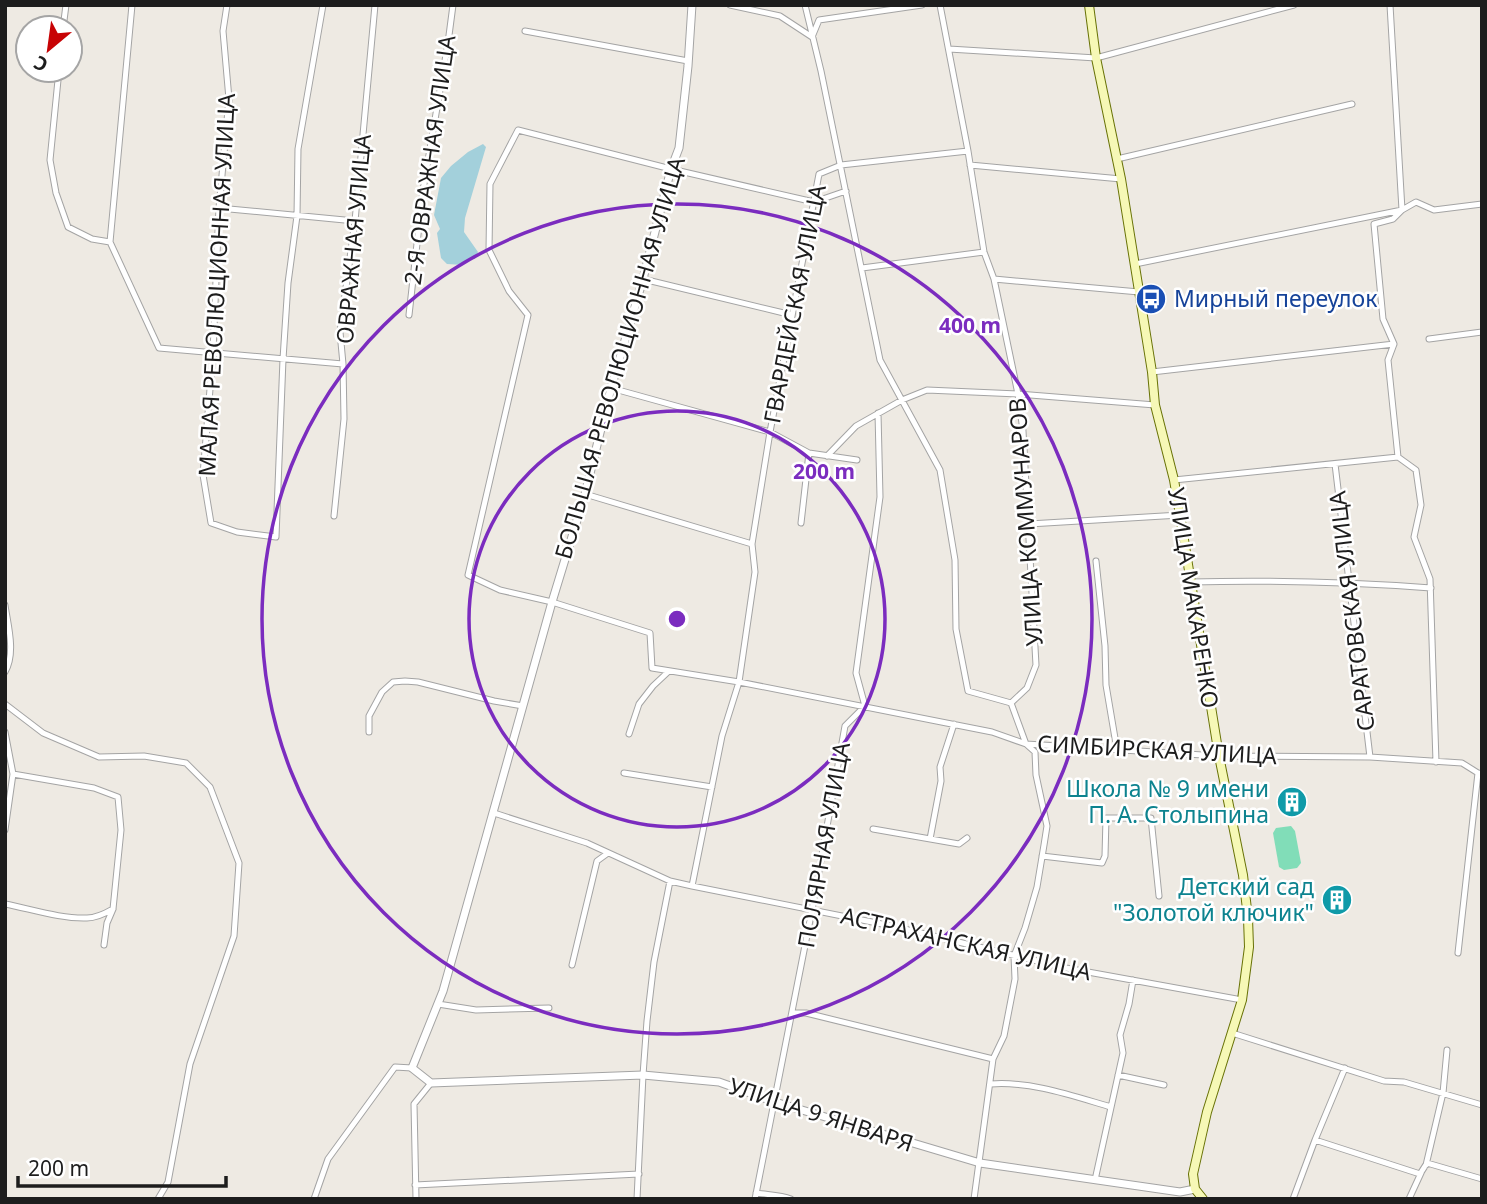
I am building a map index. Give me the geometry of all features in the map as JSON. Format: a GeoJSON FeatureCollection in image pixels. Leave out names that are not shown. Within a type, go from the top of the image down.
{"type":"FeatureCollection","features":[{"type":"Feature","properties":{"kind":"main road","name":"УЛИЦА МАКАРЕНКО"},"geometry":{"type":"LineString","coordinates":[[1088,5],[1121,179],[1155,405],[1174,480],[1248,918],[1249,947],[1242,1000],[1207,1112],[1193,1174],[1195,1189]]}},
{"type":"Feature","properties":{"kind":"main road"},"geometry":{"type":"LineString","coordinates":[[1195,1189],[1203,1199]]}},
{"type":"Feature","properties":{"kind":"street"},"geometry":{"type":"LineString","coordinates":[[132,5],[110,242],[159,348],[343,364]]}},
{"type":"Feature","properties":{"kind":"street","name":"МАЛАЯ РЕВОЛЮЦИОННАЯ УЛИЦА"},"geometry":{"type":"LineString","coordinates":[[227,5],[223,31],[229,99],[219,208],[213,352],[203,475],[211,523],[237,532],[276,537],[283,359]]}},
{"type":"Feature","properties":{"kind":"street"},"geometry":{"type":"LineString","coordinates":[[283,359],[288,283],[297,216],[298,149],[323,5]]}},
{"type":"Feature","properties":{"kind":"street","name":"ОВРАЖНАЯ УЛИЦА"},"geometry":{"type":"LineString","coordinates":[[334,516],[344,419],[341,332],[355,221],[375,5]]}},
{"type":"Feature","properties":{"kind":"street","name":"2-Я ОВРАЖНАЯ УЛИЦА"},"geometry":{"type":"LineString","coordinates":[[409,314],[422,190],[453,5]]}},
{"type":"Feature","properties":{"kind":"street","name":"БОЛЬШАЯ РЕВОЛЮЦИОННАЯ УЛИЦА"},"geometry":{"type":"LineString","coordinates":[[412,1068],[443,991],[552,601],[585,494],[611,388],[679,148],[692,5]]}},
{"type":"Feature","properties":{"kind":"street"},"geometry":{"type":"LineString","coordinates":[[730,5],[780,16],[812,37]]}},
{"type":"Feature","properties":{"kind":"street"},"geometry":{"type":"LineString","coordinates":[[805,5],[841,165],[880,360],[940,470],[955,560],[956,629],[968,691],[1011,704],[1026,744],[1035,752],[1036,775],[1047,826],[1037,887],[1014,956],[1015,979],[1004,1036],[993,1059],[974,1199]]}},
{"type":"Feature","properties":{"kind":"street"},"geometry":{"type":"LineString","coordinates":[[812,37],[819,20],[922,5]]}},
{"type":"Feature","properties":{"kind":"street","name":"УЛИЦА КОММУНАРОВ"},"geometry":{"type":"LineString","coordinates":[[940,5],[984,252],[994,279],[1023,431],[1036,665],[1027,688],[1011,704]]}},
{"type":"Feature","properties":{"kind":"street"},"geometry":{"type":"LineString","coordinates":[[949,49],[1096,58],[1294,5]]}},
{"type":"Feature","properties":{"kind":"street"},"geometry":{"type":"LineString","coordinates":[[1390,5],[1402,210]]}},
{"type":"Feature","properties":{"kind":"street"},"geometry":{"type":"LineString","coordinates":[[525,31],[688,61]]}},
{"type":"Feature","properties":{"kind":"street"},"geometry":{"type":"LineString","coordinates":[[58,84],[50,160],[56,193],[68,227],[92,239],[110,242]]}},
{"type":"Feature","properties":{"kind":"street"},"geometry":{"type":"LineString","coordinates":[[1117,159],[1352,104]]}},
{"type":"Feature","properties":{"kind":"street"},"geometry":{"type":"LineString","coordinates":[[669,671],[652,668],[650,633],[552,601],[500,590],[468,575],[528,315],[509,290],[489,250],[490,184],[518,130],[814,202],[846,191]]}},
{"type":"Feature","properties":{"kind":"street"},"geometry":{"type":"LineString","coordinates":[[841,165],[968,151]]}},
{"type":"Feature","properties":{"kind":"street","name":"ГВАРДЕЙСКАЯ УЛИЦА"},"geometry":{"type":"LineString","coordinates":[[692,886],[722,736],[739,682],[755,572],[752,544],[770,432],[819,174],[841,165]]}},
{"type":"Feature","properties":{"kind":"street"},"geometry":{"type":"LineString","coordinates":[[970,165],[1121,179]]}},
{"type":"Feature","properties":{"kind":"street"},"geometry":{"type":"LineString","coordinates":[[1398,457],[1388,360],[1394,344],[1383,319],[1374,224],[1392,219],[1416,202],[1434,210],[1482,204]]}},
{"type":"Feature","properties":{"kind":"street"},"geometry":{"type":"LineString","coordinates":[[219,208],[355,221]]}},
{"type":"Feature","properties":{"kind":"street"},"geometry":{"type":"LineString","coordinates":[[1135,264],[1402,210]]}},
{"type":"Feature","properties":{"kind":"street"},"geometry":{"type":"LineString","coordinates":[[862,268],[984,252]]}},
{"type":"Feature","properties":{"kind":"street"},"geometry":{"type":"LineString","coordinates":[[643,279],[792,315]]}},
{"type":"Feature","properties":{"kind":"street"},"geometry":{"type":"LineString","coordinates":[[994,279],[1139,292]]}},
{"type":"Feature","properties":{"kind":"street"},"geometry":{"type":"LineString","coordinates":[[1429,339],[1482,332]]}},
{"type":"Feature","properties":{"kind":"street"},"geometry":{"type":"LineString","coordinates":[[1152,372],[1394,344]]}},
{"type":"Feature","properties":{"kind":"street"},"geometry":{"type":"LineString","coordinates":[[611,388],[770,432],[809,453],[858,460]]}},
{"type":"Feature","properties":{"kind":"street"},"geometry":{"type":"LineString","coordinates":[[827,456],[856,426],[902,400],[927,390],[1155,405]]}},
{"type":"Feature","properties":{"kind":"street"},"geometry":{"type":"LineString","coordinates":[[865,706],[856,673],[880,497],[878,413]]}},
{"type":"Feature","properties":{"kind":"street"},"geometry":{"type":"LineString","coordinates":[[802,523],[809,453]]}},
{"type":"Feature","properties":{"kind":"street"},"geometry":{"type":"LineString","coordinates":[[1174,480],[1398,457],[1416,470],[1421,505],[1414,537],[1431,588],[1436,762]]}},
{"type":"Feature","properties":{"kind":"street","name":"САРАТОВСКАЯ УЛИЦА"},"geometry":{"type":"LineString","coordinates":[[1335,464],[1370,757]]}},
{"type":"Feature","properties":{"kind":"street"},"geometry":{"type":"LineString","coordinates":[[585,494],[752,544]]}},
{"type":"Feature","properties":{"kind":"street"},"geometry":{"type":"LineString","coordinates":[[1029,524],[1180,515]]}},
{"type":"Feature","properties":{"kind":"street"},"geometry":{"type":"LineString","coordinates":[[1096,561],[1105,646],[1106,685],[1117,750]]}},
{"type":"Feature","properties":{"kind":"street"},"geometry":{"type":"LineString","coordinates":[[1191,582],[1349,583],[1431,588]]}},
{"type":"Feature","properties":{"kind":"street"},"geometry":{"type":"LineString","coordinates":[[5,606],[11,654],[5,672]]}},
{"type":"Feature","properties":{"kind":"street"},"geometry":{"type":"LineString","coordinates":[[629,734],[639,704],[669,671]]}},
{"type":"Feature","properties":{"kind":"street","name":"СИМБИРСКАЯ УЛИЦА"},"geometry":{"type":"LineString","coordinates":[[669,671],[954,724],[992,732],[1026,744],[1219,756],[1370,757],[1462,763],[1480,774]]}},
{"type":"Feature","properties":{"kind":"street"},"geometry":{"type":"LineString","coordinates":[[369,732],[369,716],[382,692],[393,682],[418,682],[523,706]]}},
{"type":"Feature","properties":{"kind":"street"},"geometry":{"type":"LineString","coordinates":[[5,704],[43,733],[99,757],[144,756],[186,763],[210,787],[239,863],[234,936],[190,1064],[168,1182],[158,1199]]}},
{"type":"Feature","properties":{"kind":"street","name":"ПОЛЯРНАЯ УЛИЦА"},"geometry":{"type":"LineString","coordinates":[[755,1196],[812,910],[845,726],[865,706]]}},
{"type":"Feature","properties":{"kind":"street"},"geometry":{"type":"LineString","coordinates":[[930,839],[941,781],[940,767],[954,724]]}},
{"type":"Feature","properties":{"kind":"street"},"geometry":{"type":"LineString","coordinates":[[5,732],[13,774],[5,830]]}},
{"type":"Feature","properties":{"kind":"street"},"geometry":{"type":"LineString","coordinates":[[624,773],[712,787]]}},
{"type":"Feature","properties":{"kind":"street"},"geometry":{"type":"LineString","coordinates":[[13,774],[94,788],[118,797],[121,831],[113,909],[107,923],[104,945]]}},
{"type":"Feature","properties":{"kind":"street"},"geometry":{"type":"LineString","coordinates":[[1458,953],[1480,774]]}},
{"type":"Feature","properties":{"kind":"street","name":"АСТРАХАНСКАЯ УЛИЦА"},"geometry":{"type":"LineString","coordinates":[[494,813],[587,843],[670,881],[892,926],[1066,968],[1242,1000]]}},
{"type":"Feature","properties":{"kind":"street"},"geometry":{"type":"LineString","coordinates":[[1042,856],[1102,863],[1105,856],[1106,818],[1151,818],[1159,896]]}},
{"type":"Feature","properties":{"kind":"street"},"geometry":{"type":"LineString","coordinates":[[873,828],[960,844],[967,838]]}},
{"type":"Feature","properties":{"kind":"street"},"geometry":{"type":"LineString","coordinates":[[572,965],[597,861],[608,853]]}},
{"type":"Feature","properties":{"kind":"street"},"geometry":{"type":"LineString","coordinates":[[637,1199],[643,1075],[654,962],[670,881]]}},
{"type":"Feature","properties":{"kind":"street"},"geometry":{"type":"LineString","coordinates":[[5,904],[51,914],[89,918],[113,909]]}},
{"type":"Feature","properties":{"kind":"street"},"geometry":{"type":"LineString","coordinates":[[1096,1180],[1123,1053],[1120,1035],[1133,980]]}},
{"type":"Feature","properties":{"kind":"street"},"geometry":{"type":"LineString","coordinates":[[438,1004],[477,1010],[549,1007]]}},
{"type":"Feature","properties":{"kind":"street"},"geometry":{"type":"LineString","coordinates":[[792,1013],[806,1013],[993,1059]]}},
{"type":"Feature","properties":{"kind":"street"},"geometry":{"type":"LineString","coordinates":[[1232,1033],[1384,1081],[1404,1082],[1482,1105]]}},
{"type":"Feature","properties":{"kind":"street"},"geometry":{"type":"LineString","coordinates":[[1409,1199],[1427,1163],[1443,1093],[1447,1050]]}},
{"type":"Feature","properties":{"kind":"street"},"geometry":{"type":"LineString","coordinates":[[314,1199],[328,1159],[395,1068],[412,1068],[430,1083],[414,1104],[416,1199]]}},
{"type":"Feature","properties":{"kind":"street"},"geometry":{"type":"LineString","coordinates":[[1293,1199],[1345,1068]]}},
{"type":"Feature","properties":{"kind":"street"},"geometry":{"type":"LineString","coordinates":[[1118,1074],[1164,1085]]}},
{"type":"Feature","properties":{"kind":"street","name":"УЛИЦА 9 ЯНВАРЯ"},"geometry":{"type":"LineString","coordinates":[[430,1083],[643,1075],[719,1082],[775,1102],[979,1163],[1180,1192],[1195,1189]]}},
{"type":"Feature","properties":{"kind":"street"},"geometry":{"type":"LineString","coordinates":[[991,1084],[1007,1083],[1046,1090],[1111,1107]]}},
{"type":"Feature","properties":{"kind":"street"},"geometry":{"type":"LineString","coordinates":[[1315,1140],[1420,1174],[1427,1163]]}},
{"type":"Feature","properties":{"kind":"street"},"geometry":{"type":"LineString","coordinates":[[1427,1163],[1482,1179]]}},
{"type":"Feature","properties":{"kind":"street"},"geometry":{"type":"LineString","coordinates":[[415,1185],[639,1174]]}},
{"type":"Feature","properties":{"kind":"street"},"geometry":{"type":"LineString","coordinates":[[755,1196],[781,1195],[791,1199]]}},
{"type":"Feature","properties":{"kind":"green space"},"geometry":{"type":"Polygon","coordinates":[[[1291,826],[1295,831],[1301,863],[1297,868],[1284,870],[1279,867],[1273,833],[1276,828],[1291,826]]]}},
{"type":"Feature","properties":{"kind":"water"},"geometry":{"type":"Polygon","coordinates":[[[483,144],[486,147],[465,218],[464,232],[478,252],[475,259],[469,259],[463,265],[447,264],[441,258],[437,233],[440,229],[434,215],[441,178],[468,152],[483,144]]]}},
{"type":"Feature","properties":{"kind":"place","name":"Мирный переулок"},"geometry":{"type":"Point","coordinates":[1151,299]}},
{"type":"Feature","properties":{"kind":"place","name":"Школа № 9 имени П. А. Столыпина"},"geometry":{"type":"Point","coordinates":[1292,802]}},
{"type":"Feature","properties":{"kind":"place","name":"Детский сад \"Золотой ключик\""},"geometry":{"type":"Point","coordinates":[1337,900]}}]}
